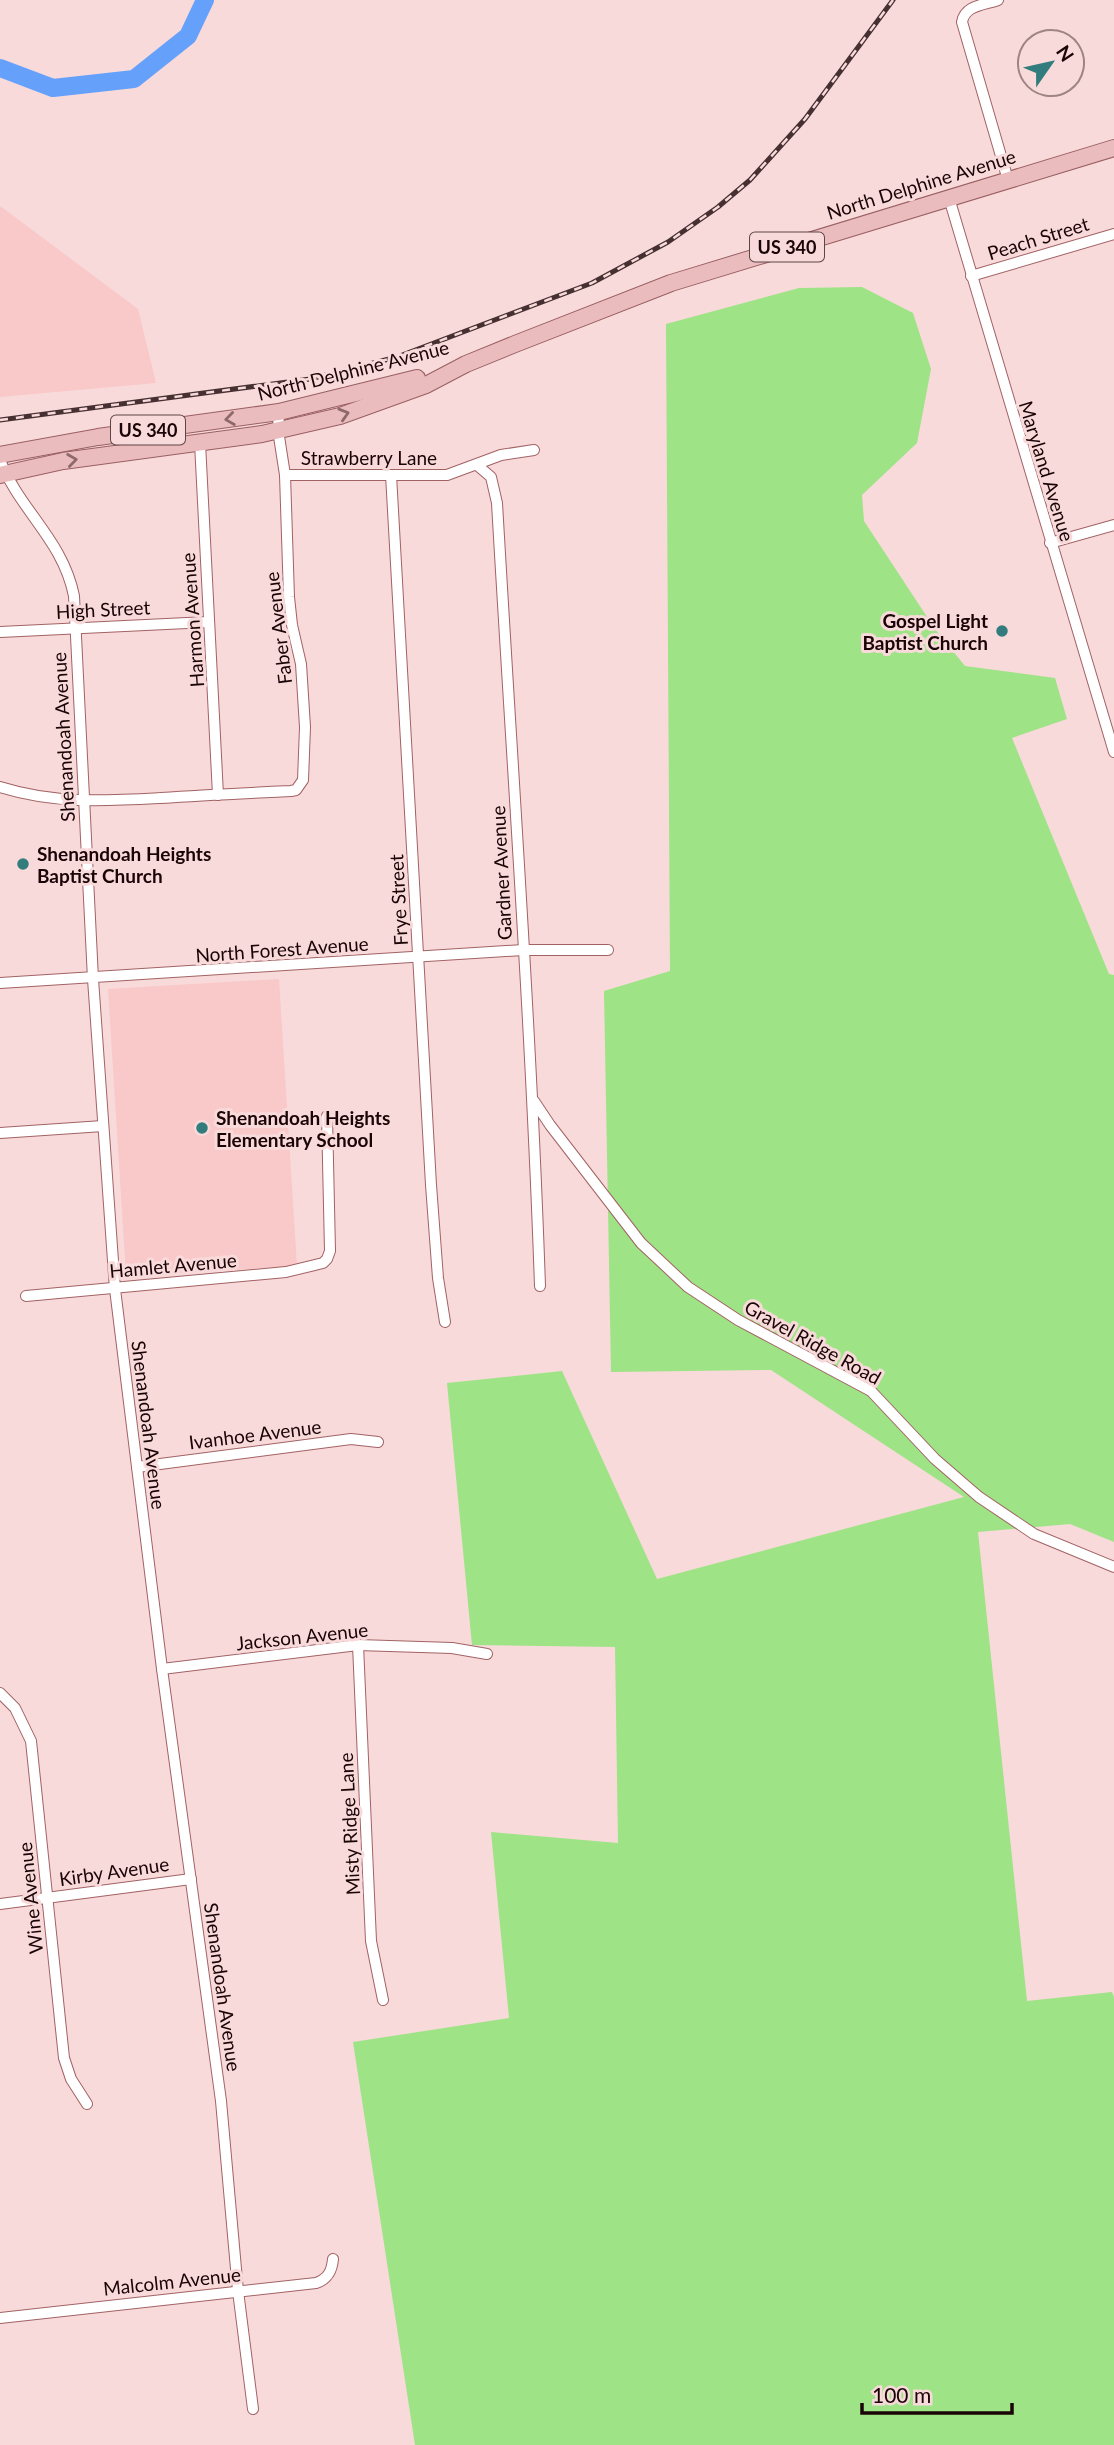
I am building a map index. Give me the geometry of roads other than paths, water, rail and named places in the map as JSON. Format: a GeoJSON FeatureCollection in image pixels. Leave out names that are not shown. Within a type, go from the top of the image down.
{"type":"FeatureCollection","features":[{"type":"Feature","properties":{"kind":"main road","name":"North Delphine Avenue"},"geometry":{"type":"LineString","coordinates":[[1,466],[98,437],[279,412],[391,386],[466,364],[671,283],[1114,148]]}},
{"type":"Feature","properties":{"kind":"main road","name":"North Delphine Avenue"},"geometry":{"type":"LineString","coordinates":[[1,466],[63,461],[278,430],[340,416],[378,403],[426,385],[466,364]]}},
{"type":"Feature","properties":{"kind":"street"},"geometry":{"type":"LineString","coordinates":[[996,1],[969,9],[962,17],[962,22],[1007,180]]}},
{"type":"Feature","properties":{"kind":"street","name":"Maryland Avenue"},"geometry":{"type":"LineString","coordinates":[[949,198],[1114,752]]}},
{"type":"Feature","properties":{"kind":"street","name":"Peach Street"},"geometry":{"type":"LineString","coordinates":[[971,276],[1114,234]]}},
{"type":"Feature","properties":{"kind":"street","name":"Faber Avenue"},"geometry":{"type":"LineString","coordinates":[[218,795],[290,792],[296,790],[303,780],[305,727],[301,664],[289,597],[285,475],[278,430],[279,412]]}},
{"type":"Feature","properties":{"kind":"street","name":"Harmon Avenue"},"geometry":{"type":"LineString","coordinates":[[200,443],[218,795]]}},
{"type":"Feature","properties":{"kind":"street","name":"Strawberry Lane"},"geometry":{"type":"LineString","coordinates":[[285,475],[447,475],[500,455],[534,450]]}},
{"type":"Feature","properties":{"kind":"street","name":"Gardner Avenue"},"geometry":{"type":"LineString","coordinates":[[477,465],[491,477],[497,503],[534,1101],[540,1286]]}},
{"type":"Feature","properties":{"kind":"street","name":"Shenandoah Avenue"},"geometry":{"type":"LineString","coordinates":[[1,466],[10,485],[65,564],[74,596],[93,979],[114,1289],[221,2101],[238,2291],[253,2409]]}},
{"type":"Feature","properties":{"kind":"street","name":"Frye Street"},"geometry":{"type":"LineString","coordinates":[[391,475],[431,1185],[438,1278],[445,1322]]}},
{"type":"Feature","properties":{"kind":"street"},"geometry":{"type":"LineString","coordinates":[[1051,543],[1114,525]]}},
{"type":"Feature","properties":{"kind":"street","name":"High Street"},"geometry":{"type":"LineString","coordinates":[[0,632],[208,622]]}},
{"type":"Feature","properties":{"kind":"street"},"geometry":{"type":"LineString","coordinates":[[0,787],[37,797],[84,801],[218,795]]}},
{"type":"Feature","properties":{"kind":"street","name":"North Forest Avenue"},"geometry":{"type":"LineString","coordinates":[[0,983],[523,950],[608,950]]}},
{"type":"Feature","properties":{"kind":"street","name":"Gravel Ridge Road"},"geometry":{"type":"LineString","coordinates":[[534,1101],[610,1204],[661,1263],[705,1300],[764,1335],[871,1391],[935,1458],[979,1497],[1034,1534],[1114,1567]]}},
{"type":"Feature","properties":{"kind":"street","name":"Hamlet Avenue"},"geometry":{"type":"LineString","coordinates":[[26,1296],[286,1272],[323,1262],[330,1251],[327,1115]]}},
{"type":"Feature","properties":{"kind":"street"},"geometry":{"type":"LineString","coordinates":[[0,1133],[103,1126]]}},
{"type":"Feature","properties":{"kind":"street","name":"Ivanhoe Avenue"},"geometry":{"type":"LineString","coordinates":[[137,1466],[351,1439],[378,1441]]}},
{"type":"Feature","properties":{"kind":"street","name":"Jackson Avenue"},"geometry":{"type":"LineString","coordinates":[[162,1668],[358,1646],[452,1648],[487,1654]]}},
{"type":"Feature","properties":{"kind":"street","name":"Misty Ridge Lane"},"geometry":{"type":"LineString","coordinates":[[358,1646],[372,1941],[383,2000]]}},
{"type":"Feature","properties":{"kind":"street","name":"Wine Avenue"},"geometry":{"type":"LineString","coordinates":[[0,1693],[15,1708],[31,1741],[64,2057],[71,2079],[87,2104]]}},
{"type":"Feature","properties":{"kind":"street","name":"Kirby Avenue"},"geometry":{"type":"LineString","coordinates":[[0,1904],[191,1879]]}},
{"type":"Feature","properties":{"kind":"street","name":"Malcolm Avenue"},"geometry":{"type":"LineString","coordinates":[[0,2318],[322,2281],[330,2274],[333,2259]]}},
{"type":"Feature","properties":{"kind":"waterway"},"geometry":{"type":"LineString","coordinates":[[0,68],[53,88],[134,79],[188,36],[205,0]]}},
{"type":"Feature","properties":{"kind":"railway"},"geometry":{"type":"LineString","coordinates":[[0,420],[310,379],[397,357],[592,283],[668,242],[718,207],[750,180],[805,119],[893,0]]}},
{"type":"Feature","properties":{"kind":"place","name":"Gospel Light Baptist Church"},"geometry":{"type":"Point","coordinates":[1002,631]}},
{"type":"Feature","properties":{"kind":"place","name":"Shenandoah Heights Baptist Church"},"geometry":{"type":"Point","coordinates":[23,864]}},
{"type":"Feature","properties":{"kind":"place","name":"Shenandoah Heights Elementary School"},"geometry":{"type":"Point","coordinates":[202,1128]}}]}
